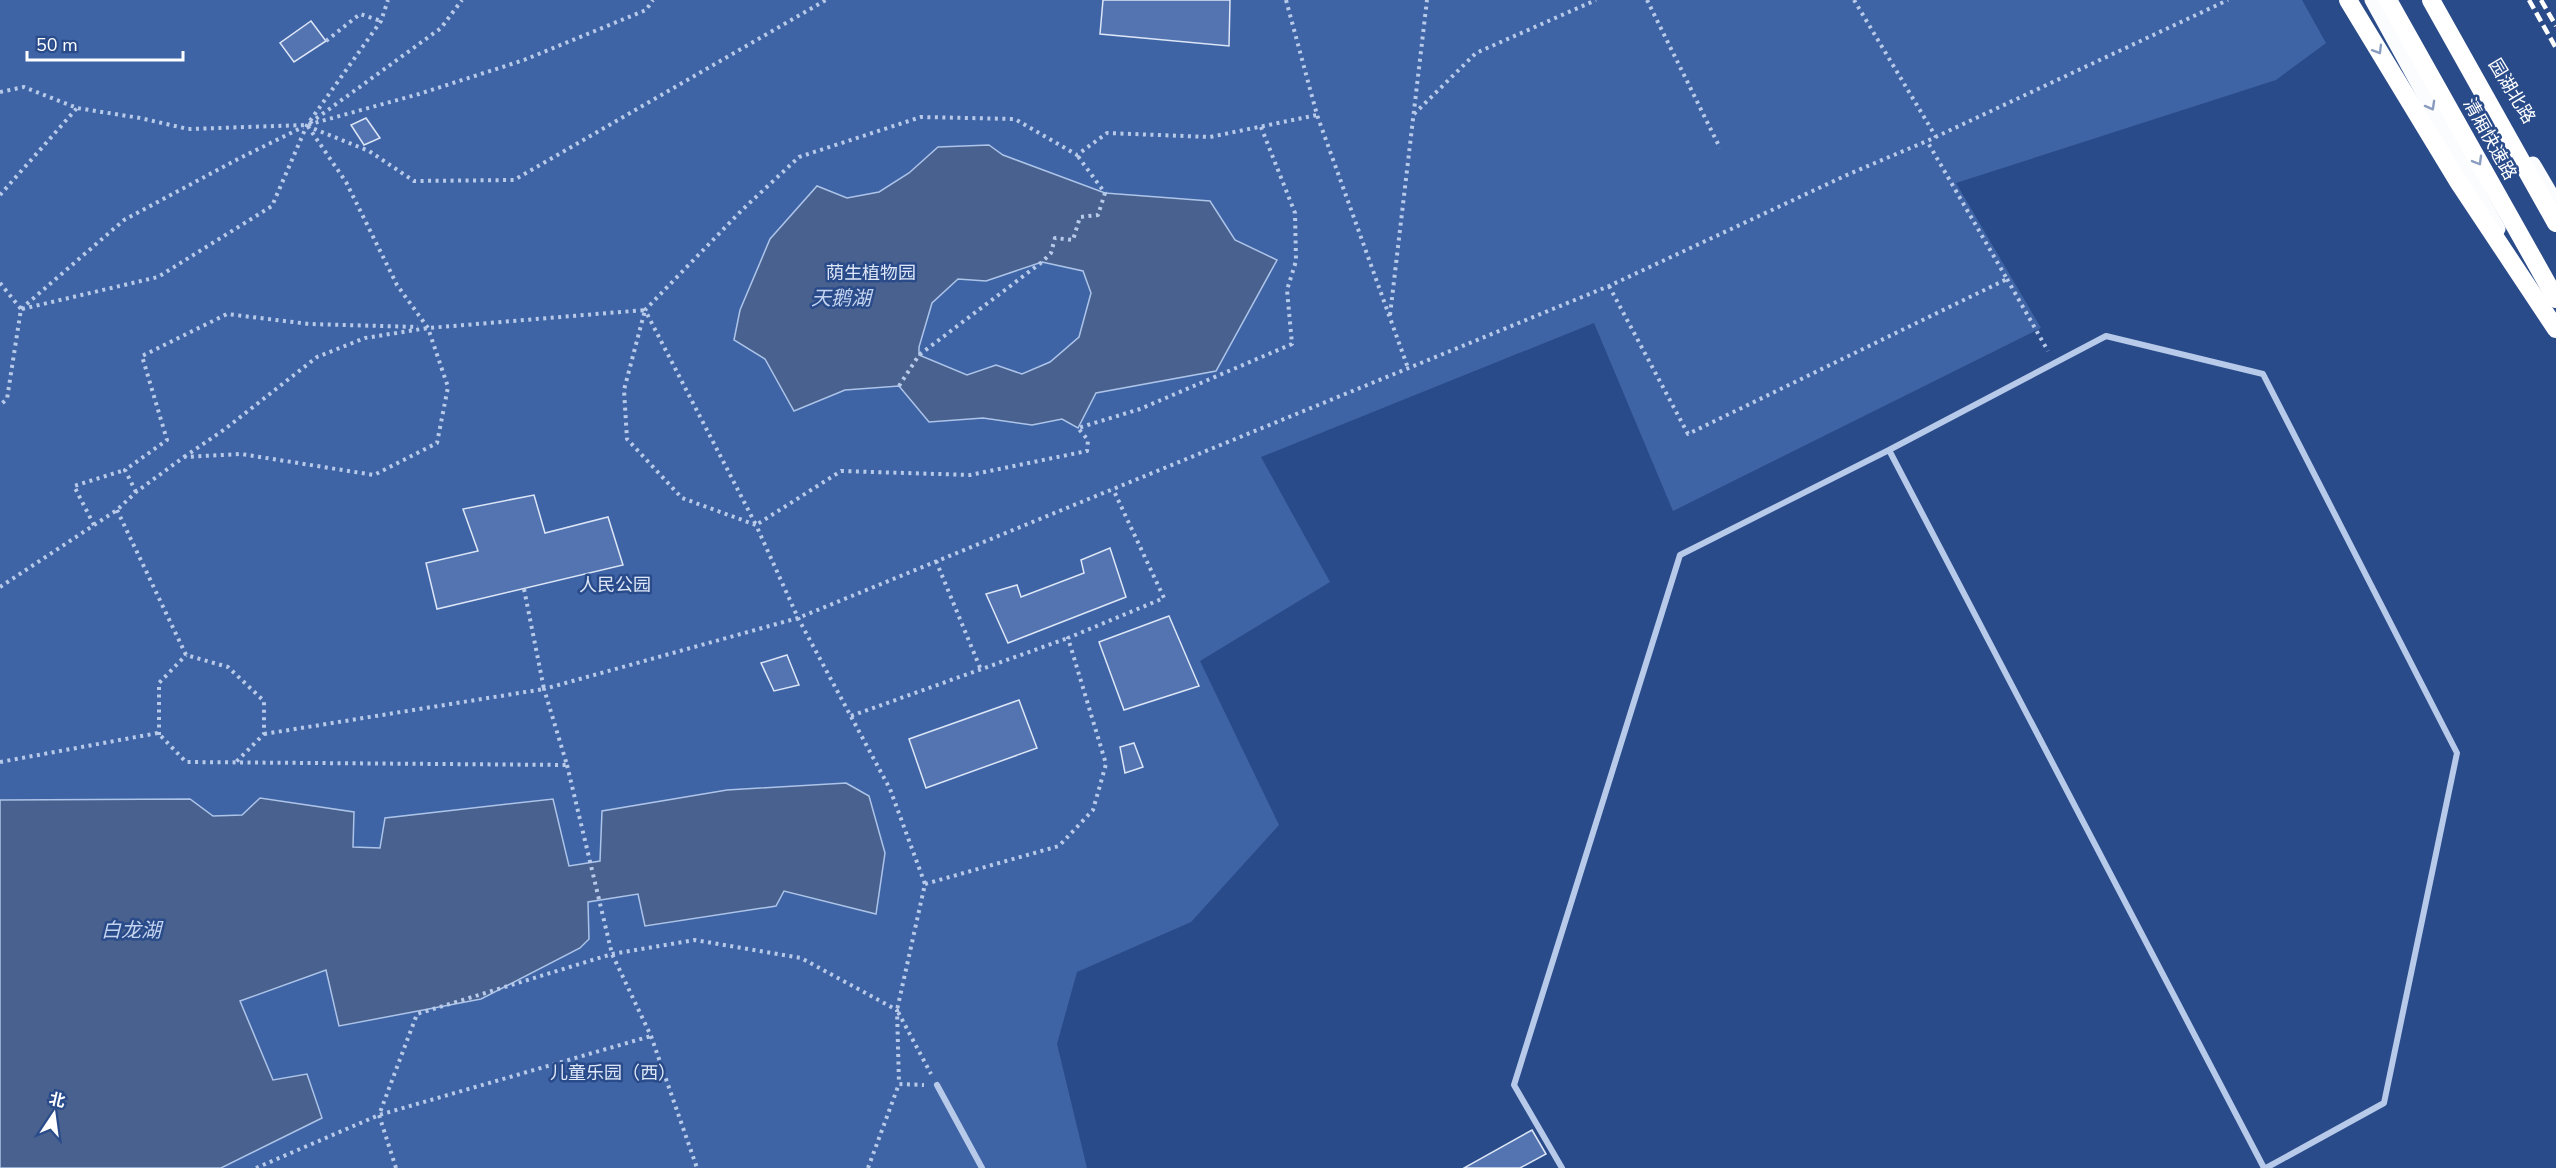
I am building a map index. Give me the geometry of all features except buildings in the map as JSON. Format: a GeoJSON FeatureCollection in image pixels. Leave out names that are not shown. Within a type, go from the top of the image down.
{"type":"FeatureCollection","features":[{"type":"Feature","properties":{"kind":"highway"},"geometry":{"type":"LineString","coordinates":[[2348,0],[2459,183],[2556,332]]}},
{"type":"Feature","properties":{"kind":"highway","name":"清厢快速路"},"geometry":{"type":"LineString","coordinates":[[2388,0],[2556,299]]}},
{"type":"Feature","properties":{"kind":"highway","name":"清厢快速路"},"geometry":{"type":"LineString","coordinates":[[2432,0],[2556,223]]}},
{"type":"Feature","properties":{"kind":"main road"},"geometry":{"type":"LineString","coordinates":[[2372,0],[2556,332]]}},
{"type":"Feature","properties":{"kind":"main road","name":"园湖北路"},"geometry":{"type":"LineString","coordinates":[[2432,0],[2556,203]]}},
{"type":"Feature","properties":{"kind":"street"},"geometry":{"type":"LineString","coordinates":[[1562,1168],[1514,1085],[1680,555],[1889,450],[2106,336],[2263,374],[2457,753],[2384,1103],[2265,1168],[1889,450]]}},
{"type":"Feature","properties":{"kind":"street"},"geometry":{"type":"LineString","coordinates":[[937,1085],[982,1168]]}},
{"type":"Feature","properties":{"kind":"path"},"geometry":{"type":"LineString","coordinates":[[21,309],[158,277],[272,206],[307,125],[381,21],[388,0]]}},
{"type":"Feature","properties":{"kind":"path"},"geometry":{"type":"LineString","coordinates":[[0,405],[7,399],[21,309],[124,220],[307,125],[441,28],[462,0]]}},
{"type":"Feature","properties":{"kind":"path"},"geometry":{"type":"LineString","coordinates":[[0,92],[24,87],[77,108],[140,118],[188,129],[307,125],[419,94],[524,60],[646,9],[653,0]]}},
{"type":"Feature","properties":{"kind":"path"},"geometry":{"type":"LineString","coordinates":[[307,125],[369,151],[414,181],[514,180],[826,0]]}},
{"type":"Feature","properties":{"kind":"path"},"geometry":{"type":"LineString","coordinates":[[1286,0],[1317,115],[1408,368]]}},
{"type":"Feature","properties":{"kind":"path"},"geometry":{"type":"LineString","coordinates":[[1390,318],[1427,0]]}},
{"type":"Feature","properties":{"kind":"path"},"geometry":{"type":"LineString","coordinates":[[1414,114],[1476,53],[1596,0]]}},
{"type":"Feature","properties":{"kind":"path"},"geometry":{"type":"LineString","coordinates":[[1647,0],[1720,148]]}},
{"type":"Feature","properties":{"kind":"path"},"geometry":{"type":"LineString","coordinates":[[1854,0],[1936,137]]}},
{"type":"Feature","properties":{"kind":"path"},"geometry":{"type":"LineString","coordinates":[[237,762],[264,734],[544,689],[798,618],[1609,286],[1849,174],[1936,137],[2228,0]]}},
{"type":"Feature","properties":{"kind":"path"},"geometry":{"type":"LineString","coordinates":[[326,41],[360,14],[381,21]]}},
{"type":"Feature","properties":{"kind":"path"},"geometry":{"type":"LineString","coordinates":[[0,195],[77,108]]}},
{"type":"Feature","properties":{"kind":"path"},"geometry":{"type":"LineString","coordinates":[[1077,155],[1107,133],[1210,137],[1317,115]]}},
{"type":"Feature","properties":{"kind":"path"},"geometry":{"type":"LineString","coordinates":[[756,525],[682,498],[627,439],[624,390],[645,310],[742,210],[798,157],[921,117],[1015,119],[1077,155],[1105,193],[1098,215],[1080,217],[1073,240],[1055,238],[1051,253],[1047,258],[919,355],[899,386]]}},
{"type":"Feature","properties":{"kind":"path"},"geometry":{"type":"LineString","coordinates":[[184,457],[241,454],[374,475],[437,443],[448,387],[428,328],[397,285],[346,182],[307,125]]}},
{"type":"Feature","properties":{"kind":"path"},"geometry":{"type":"LineString","coordinates":[[756,525],[842,471],[970,475],[1087,451],[1088,440],[1078,428],[1140,409],[1292,344],[1287,290],[1296,261],[1295,213],[1261,126]]}},
{"type":"Feature","properties":{"kind":"path"},"geometry":{"type":"LineString","coordinates":[[1927,141],[2055,362]]}},
{"type":"Feature","properties":{"kind":"path"},"geometry":{"type":"LineString","coordinates":[[1609,286],[1688,434],[2007,279]]}},
{"type":"Feature","properties":{"kind":"path"},"geometry":{"type":"LineString","coordinates":[[0,283],[21,309]]}},
{"type":"Feature","properties":{"kind":"path"},"geometry":{"type":"LineString","coordinates":[[0,587],[117,510],[136,492],[225,429],[317,357],[365,338],[428,328],[645,310]]}},
{"type":"Feature","properties":{"kind":"path"},"geometry":{"type":"LineString","coordinates":[[645,310],[756,525],[798,618],[890,789],[925,884],[897,1010],[899,1084],[868,1168]]}},
{"type":"Feature","properties":{"kind":"path"},"geometry":{"type":"LineString","coordinates":[[94,525],[74,486],[125,470],[167,440],[142,356],[227,314],[309,324],[428,328]]}},
{"type":"Feature","properties":{"kind":"path"},"geometry":{"type":"LineString","coordinates":[[125,470],[136,492]]}},
{"type":"Feature","properties":{"kind":"path"},"geometry":{"type":"LineString","coordinates":[[851,716],[1068,638],[1164,598],[1113,489]]}},
{"type":"Feature","properties":{"kind":"path"},"geometry":{"type":"LineString","coordinates":[[117,510],[186,655],[228,667],[264,700],[264,734]]}},
{"type":"Feature","properties":{"kind":"path"},"geometry":{"type":"LineString","coordinates":[[936,561],[981,670]]}},
{"type":"Feature","properties":{"kind":"path"},"geometry":{"type":"LineString","coordinates":[[524,589],[544,689],[567,765],[612,954],[651,1036],[698,1168]]}},
{"type":"Feature","properties":{"kind":"path"},"geometry":{"type":"LineString","coordinates":[[925,884],[1059,846],[1093,810],[1106,764],[1068,638]]}},
{"type":"Feature","properties":{"kind":"path"},"geometry":{"type":"LineString","coordinates":[[186,655],[159,683],[158,734],[186,762],[567,765]]}},
{"type":"Feature","properties":{"kind":"path"},"geometry":{"type":"LineString","coordinates":[[0,762],[158,734]]}},
{"type":"Feature","properties":{"kind":"path"},"geometry":{"type":"LineString","coordinates":[[396,1168],[379,1114],[417,1014],[612,954],[695,940],[801,958],[897,1010],[937,1085],[899,1084]]}},
{"type":"Feature","properties":{"kind":"path"},"geometry":{"type":"LineString","coordinates":[[256,1168],[379,1114],[651,1036]]}},
{"type":"Feature","properties":{"kind":"green space","name":"人民公园"},"geometry":{"type":"Polygon","coordinates":[[[0,0],[2302,0],[2326,43],[2276,80],[1956,183],[2041,328],[1673,511],[1594,323],[1261,457],[1330,582],[1200,661],[1279,825],[1191,922],[1077,972],[1057,1044],[1087,1168],[0,1168],[0,0]]]}},
{"type":"Feature","properties":{"kind":"water","name":"天鹅湖"},"geometry":{"type":"Polygon","coordinates":[[[989,145],[1003,155],[1105,193],[1210,201],[1235,240],[1277,260],[1216,371],[1096,393],[1078,428],[1062,419],[1032,425],[983,418],[929,422],[899,386],[845,390],[794,411],[765,359],[734,340],[740,310],[770,239],[817,186],[847,198],[879,192],[909,173],[938,147],[989,145]],[[1042,262],[986,281],[958,279],[932,303],[919,347],[919,355],[967,375],[996,365],[1022,374],[1050,362],[1079,337],[1091,293],[1083,271],[1042,262]]]}},
{"type":"Feature","properties":{"kind":"water","name":"白龙湖"},"geometry":{"type":"Polygon","coordinates":[[[846,783],[869,796],[885,853],[876,914],[784,891],[776,906],[645,926],[638,894],[588,902],[589,939],[580,948],[481,999],[339,1026],[326,970],[240,1001],[273,1080],[307,1074],[322,1118],[221,1168],[0,1168],[0,800],[190,799],[213,816],[242,815],[260,798],[354,812],[353,847],[380,848],[385,818],[553,799],[569,866],[600,861],[602,811],[727,790],[846,783]]]}},
{"type":"Feature","properties":{"kind":"railway"},"geometry":{"type":"LineString","coordinates":[[2529,0],[2556,48]]}},
{"type":"Feature","properties":{"kind":"railway"},"geometry":{"type":"LineString","coordinates":[[2541,0],[2556,26]]}},
{"type":"Feature","properties":{"kind":"park label","name":"荫生植物园"},"geometry":{"type":"Point","coordinates":[871,273]}},
{"type":"Feature","properties":{"kind":"park label","name":"儿童乐园（西）"},"geometry":{"type":"Point","coordinates":[613,1073]}}]}
